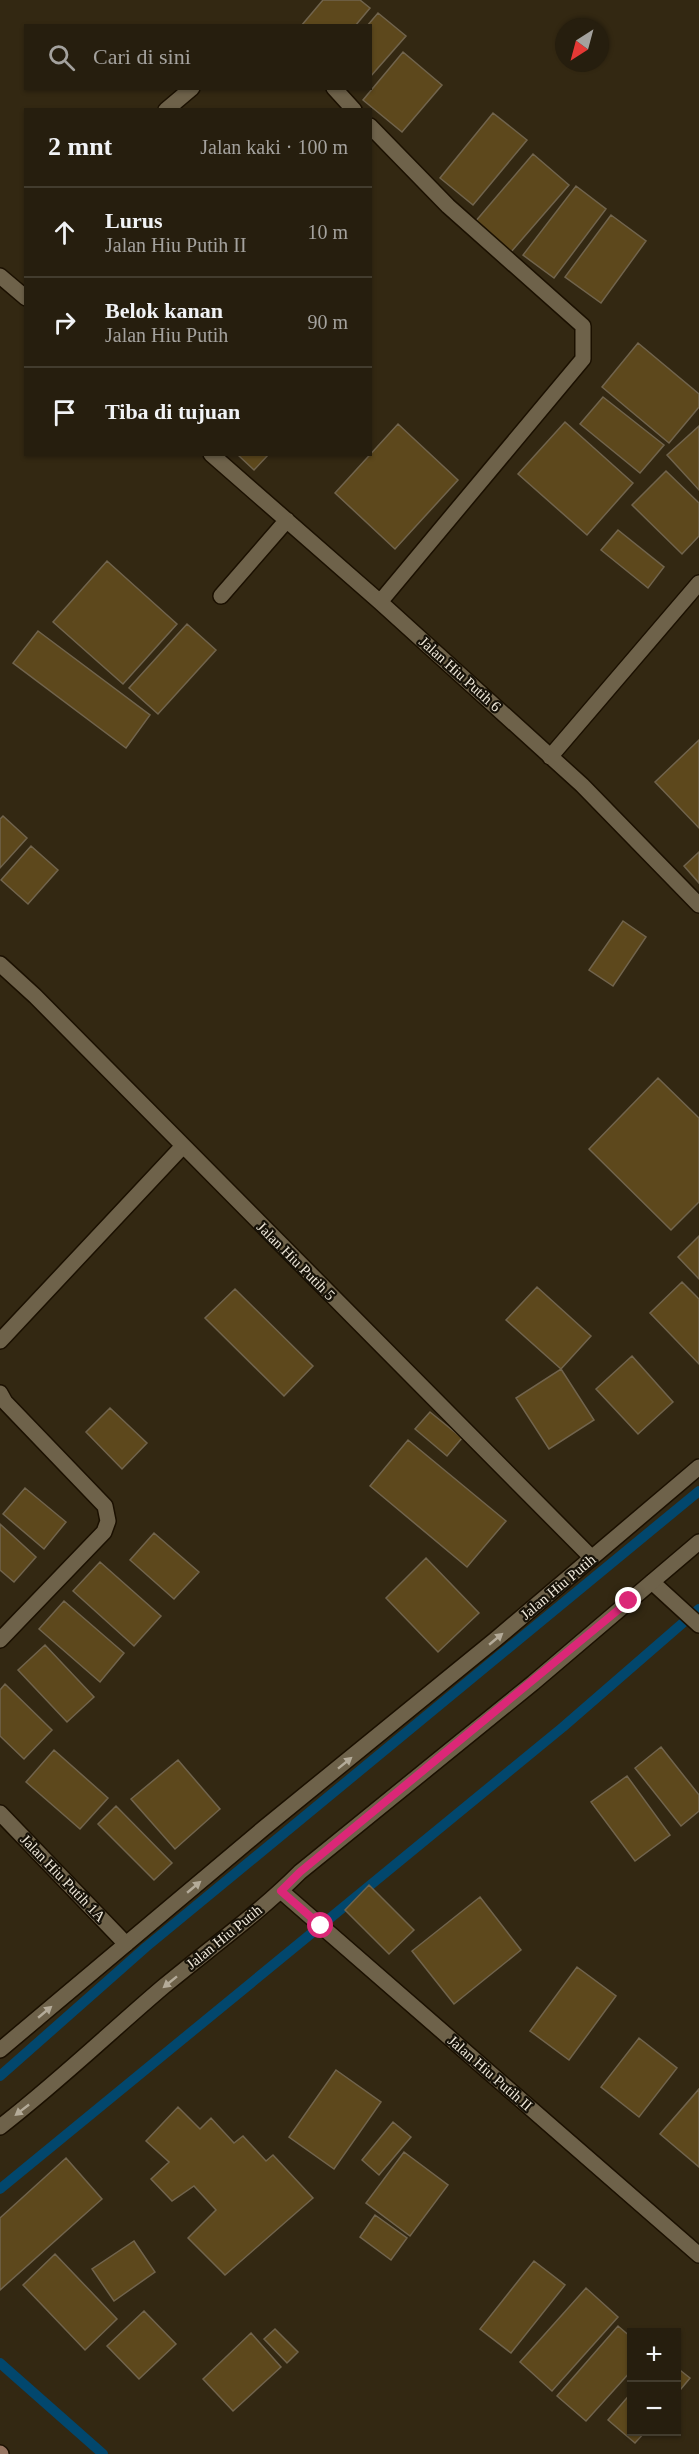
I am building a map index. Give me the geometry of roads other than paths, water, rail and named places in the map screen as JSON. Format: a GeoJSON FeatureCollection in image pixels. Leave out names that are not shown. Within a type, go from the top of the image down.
{"type":"FeatureCollection","features":[{"type":"Feature","properties":{"kind":"street"},"geometry":{"type":"LineString","coordinates":[[168,108],[190,90]]}},
{"type":"Feature","properties":{"kind":"street"},"geometry":{"type":"LineString","coordinates":[[336,90],[352,108]]}},
{"type":"Feature","properties":{"kind":"street"},"geometry":{"type":"LineString","coordinates":[[372,128],[448,206],[583,326],[583,358],[380,602]]}},
{"type":"Feature","properties":{"kind":"street"},"geometry":{"type":"LineString","coordinates":[[0,276],[24,296]]}},
{"type":"Feature","properties":{"kind":"street","name":"Jalan Hiu Putih 6"},"geometry":{"type":"LineString","coordinates":[[213,456],[380,602],[582,785],[699,904]]}},
{"type":"Feature","properties":{"kind":"street"},"geometry":{"type":"LineString","coordinates":[[221,596],[287,520]]}},
{"type":"Feature","properties":{"kind":"street"},"geometry":{"type":"LineString","coordinates":[[550,757],[699,583]]}},
{"type":"Feature","properties":{"kind":"street"},"geometry":{"type":"LineString","coordinates":[[0,986],[6,969]]}},
{"type":"Feature","properties":{"kind":"street","name":"Jalan Hiu Putih 5"},"geometry":{"type":"LineString","coordinates":[[6,969],[592,1558]]}},
{"type":"Feature","properties":{"kind":"street"},"geometry":{"type":"LineString","coordinates":[[0,1341],[183,1146]]}},
{"type":"Feature","properties":{"kind":"street"},"geometry":{"type":"LineString","coordinates":[[0,1393],[5,1402],[105,1506],[108,1521],[104,1532],[0,1640]]}},
{"type":"Feature","properties":{"kind":"street","name":"Jalan Hiu Putih"},"geometry":{"type":"LineString","coordinates":[[0,2050],[699,1467]]}},
{"type":"Feature","properties":{"kind":"street","name":"Jalan Hiu Putih"},"geometry":{"type":"LineString","coordinates":[[0,2127],[40,2096],[163,1987],[281,1891],[300,1872],[533,1683],[699,1542]]}},
{"type":"Feature","properties":{"kind":"street"},"geometry":{"type":"LineString","coordinates":[[652,1582],[699,1625]]}},
{"type":"Feature","properties":{"kind":"street","name":"Jalan Hiu Putih 1A"},"geometry":{"type":"LineString","coordinates":[[0,1813],[126,1944]]}},
{"type":"Feature","properties":{"kind":"street","name":"Jalan Hiu Putih II"},"geometry":{"type":"LineString","coordinates":[[281,1891],[699,2255]]}},
{"type":"Feature","properties":{"kind":"waterway"},"geometry":{"type":"LineString","coordinates":[[0,2076],[146,1947],[699,1491]]}},
{"type":"Feature","properties":{"kind":"waterway"},"geometry":{"type":"LineString","coordinates":[[0,2189],[563,1727],[699,1609]]}},
{"type":"Feature","properties":{"kind":"waterway"},"geometry":{"type":"LineString","coordinates":[[0,2363],[103,2454]]}}]}
